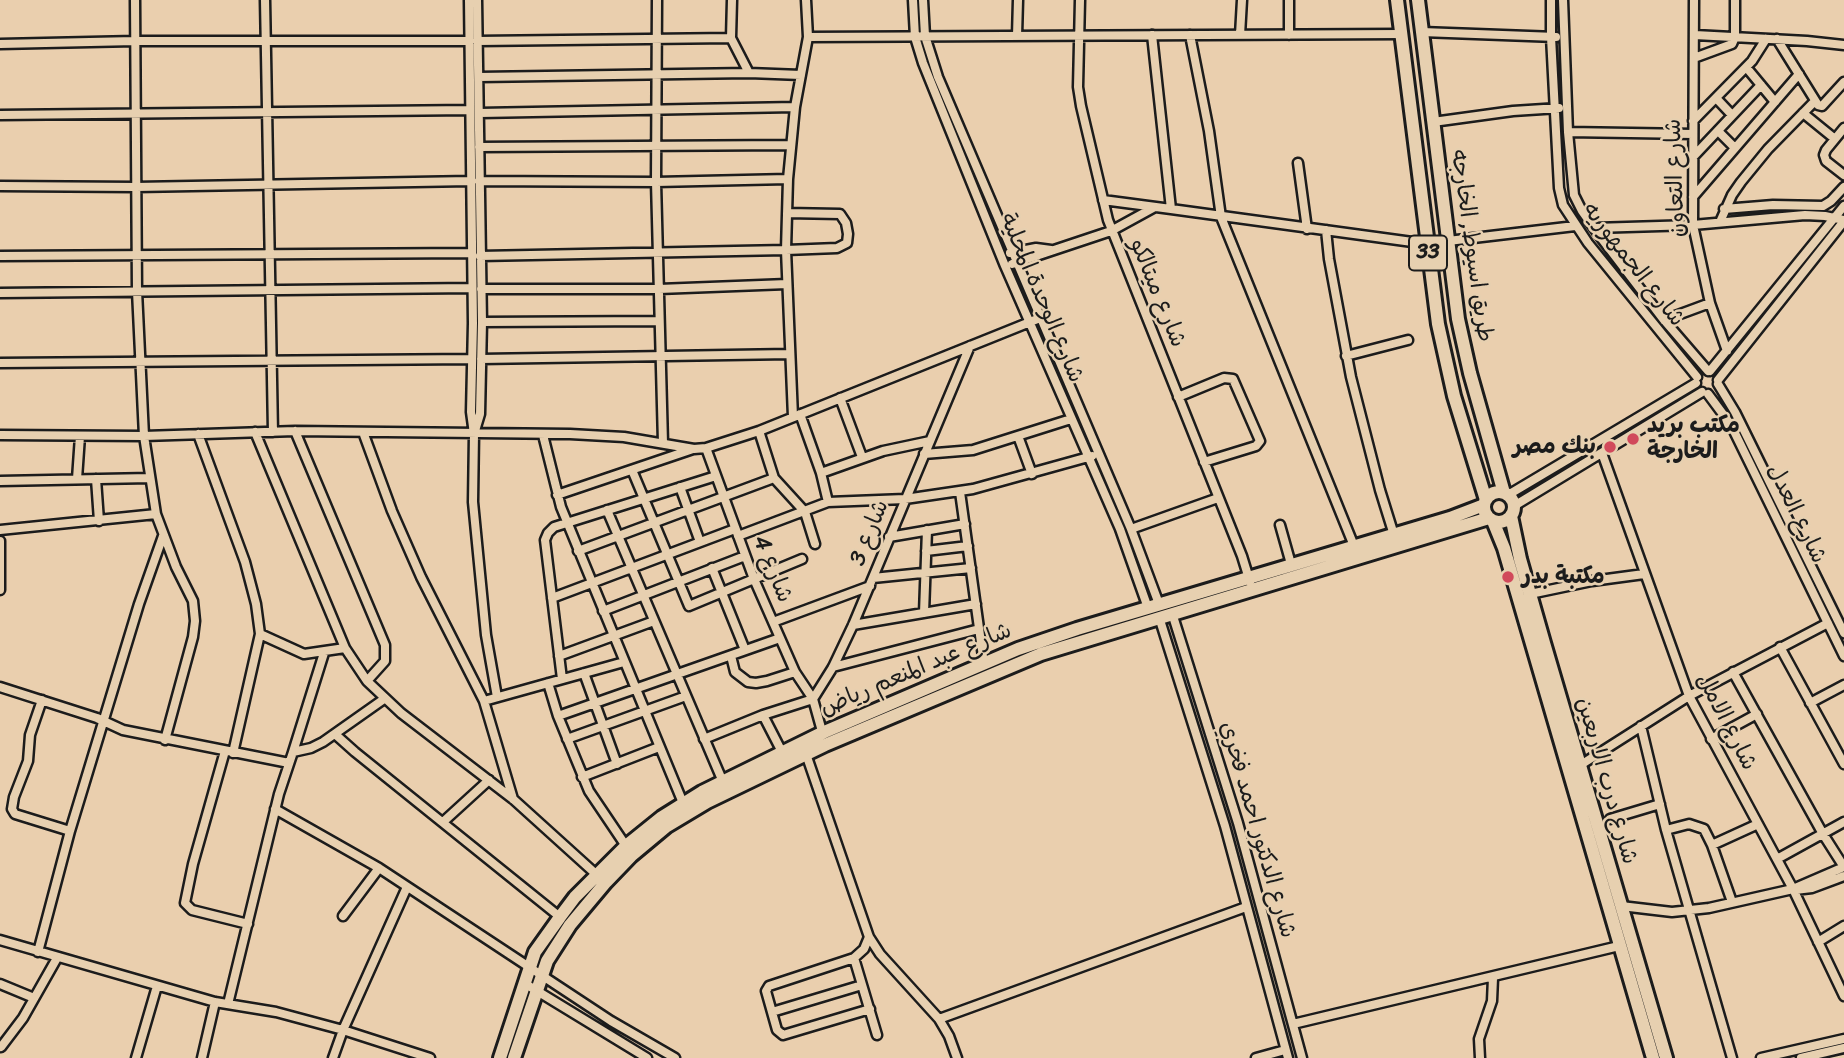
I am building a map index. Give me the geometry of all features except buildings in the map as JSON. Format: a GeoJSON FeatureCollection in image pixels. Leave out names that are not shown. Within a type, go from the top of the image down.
{"type":"FeatureCollection","features":[{"type":"Feature","properties":{"kind":"highway","name":"طريق اسيوط, الخارجه"},"geometry":{"type":"LineString","coordinates":[[1397,0],[1441,343],[1485,502]]}},
{"type":"Feature","properties":{"kind":"highway","name":"طريق اسيوط, الخارجه"},"geometry":{"type":"LineString","coordinates":[[1418,0],[1456,305],[1465,355],[1509,503]]}},
{"type":"Feature","properties":{"kind":"highway"},"geometry":{"type":"LineString","coordinates":[[1493,493],[1509,503],[1506,520],[1491,519],[1484,510],[1485,502],[1493,493]]}},
{"type":"Feature","properties":{"kind":"highway","name":"شارع عبد المنعم رياض"},"geometry":{"type":"LineString","coordinates":[[1250,583],[1291,564],[1450,518],[1485,502]]}},
{"type":"Feature","properties":{"kind":"highway","name":"شارع درب الاربعين"},"geometry":{"type":"LineString","coordinates":[[1509,503],[1530,594],[1533,628]]}},
{"type":"Feature","properties":{"kind":"highway","name":"شارع عبد المنعم رياض"},"geometry":{"type":"LineString","coordinates":[[514,1058],[541,975],[554,948],[587,904],[614,873],[649,841],[707,802],[806,754],[824,739],[984,664],[1250,583],[1491,519]]}},
{"type":"Feature","properties":{"kind":"highway","name":"شارع درب الاربعين"},"geometry":{"type":"LineString","coordinates":[[1491,519],[1533,628],[1574,768],[1619,946],[1653,1058]]}},
{"type":"Feature","properties":{"kind":"highway","name":"شارع عبد المنعم رياض"},"geometry":{"type":"LineString","coordinates":[[500,1058],[535,952],[560,917],[626,846],[683,803],[782,752],[824,739],[1060,641]]}},
{"type":"Feature","properties":{"kind":"highway","name":"شارع درب الاربعين"},"geometry":{"type":"LineString","coordinates":[[1574,768],[1621,906],[1666,1058]]}},
{"type":"Feature","properties":{"kind":"street"},"geometry":{"type":"LineString","coordinates":[[135,0],[137,291],[144,436],[156,514],[192,601],[195,621],[165,740]]}},
{"type":"Feature","properties":{"kind":"street"},"geometry":{"type":"LineString","coordinates":[[265,0],[273,432]]}},
{"type":"Feature","properties":{"kind":"street"},"geometry":{"type":"LineString","coordinates":[[656,0],[656,182],[663,443]]}},
{"type":"Feature","properties":{"kind":"street"},"geometry":{"type":"LineString","coordinates":[[732,0],[731,38],[749,73]]}},
{"type":"Feature","properties":{"kind":"street"},"geometry":{"type":"LineString","coordinates":[[806,0],[808,37],[795,107],[788,179],[786,250],[790,354],[796,416],[821,473],[828,502]]}},
{"type":"Feature","properties":{"kind":"street","name":"شارع الوحدة المحلية"},"geometry":{"type":"LineString","coordinates":[[913,0],[915,37],[923,63],[1005,266],[1116,519],[1139,581],[1160,610]]}},
{"type":"Feature","properties":{"kind":"street","name":"شارع الوحدة المحلية"},"geometry":{"type":"LineString","coordinates":[[923,0],[925,36],[938,77],[1131,529],[1160,610]]}},
{"type":"Feature","properties":{"kind":"street"},"geometry":{"type":"LineString","coordinates":[[1017,0],[1017,36]]}},
{"type":"Feature","properties":{"kind":"street","name":"شارع ميتالكو"},"geometry":{"type":"LineString","coordinates":[[1080,0],[1080,106],[1111,231],[1250,583]]}},
{"type":"Feature","properties":{"kind":"street"},"geometry":{"type":"LineString","coordinates":[[1240,35],[1242,0]]}},
{"type":"Feature","properties":{"kind":"street"},"geometry":{"type":"LineString","coordinates":[[1289,0],[1289,35]]}},
{"type":"Feature","properties":{"kind":"street","name":"شارع الجمهوريه"},"geometry":{"type":"LineString","coordinates":[[1551,0],[1559,188],[1563,205],[1588,243],[1705,393]]}},
{"type":"Feature","properties":{"kind":"street","name":"شارع الجمهوريه"},"geometry":{"type":"LineString","coordinates":[[1563,0],[1572,186],[1582,211],[1664,320],[1718,382]]}},
{"type":"Feature","properties":{"kind":"street","name":"شارع التعاون"},"geometry":{"type":"LineString","coordinates":[[1695,0],[1693,225],[1710,303],[1727,351]]}},
{"type":"Feature","properties":{"kind":"street"},"geometry":{"type":"LineString","coordinates":[[1694,58],[1732,44],[1735,37],[1735,0]]}},
{"type":"Feature","properties":{"kind":"street"},"geometry":{"type":"LineString","coordinates":[[473,3],[477,359]]}},
{"type":"Feature","properties":{"kind":"street"},"geometry":{"type":"LineString","coordinates":[[1422,32],[1563,37]]}},
{"type":"Feature","properties":{"kind":"street"},"geometry":{"type":"LineString","coordinates":[[808,37],[1402,34]]}},
{"type":"Feature","properties":{"kind":"street"},"geometry":{"type":"LineString","coordinates":[[1152,35],[1171,209]]}},
{"type":"Feature","properties":{"kind":"street"},"geometry":{"type":"LineString","coordinates":[[1190,35],[1209,131],[1221,217],[1354,546]]}},
{"type":"Feature","properties":{"kind":"street"},"geometry":{"type":"LineString","coordinates":[[1695,35],[1844,45]]}},
{"type":"Feature","properties":{"kind":"street"},"geometry":{"type":"LineString","coordinates":[[0,44],[731,38]]}},
{"type":"Feature","properties":{"kind":"street"},"geometry":{"type":"LineString","coordinates":[[1693,121],[1757,55],[1766,39]]}},
{"type":"Feature","properties":{"kind":"street"},"geometry":{"type":"LineString","coordinates":[[1777,39],[1818,105],[1822,106],[1841,93],[1844,82]]}},
{"type":"Feature","properties":{"kind":"street"},"geometry":{"type":"LineString","coordinates":[[474,41],[480,77],[475,112],[479,147],[474,181]]}},
{"type":"Feature","properties":{"kind":"street"},"geometry":{"type":"LineString","coordinates":[[1746,67],[1775,102]]}},
{"type":"Feature","properties":{"kind":"street"},"geometry":{"type":"LineString","coordinates":[[480,77],[749,73],[801,75]]}},
{"type":"Feature","properties":{"kind":"street"},"geometry":{"type":"LineString","coordinates":[[1693,197],[1799,75]]}},
{"type":"Feature","properties":{"kind":"street"},"geometry":{"type":"LineString","coordinates":[[1692,158],[1761,85]]}},
{"type":"Feature","properties":{"kind":"street"},"geometry":{"type":"LineString","coordinates":[[1716,98],[1732,116]]}},
{"type":"Feature","properties":{"kind":"street"},"geometry":{"type":"LineString","coordinates":[[1720,222],[1732,195],[1815,101]]}},
{"type":"Feature","properties":{"kind":"street"},"geometry":{"type":"LineString","coordinates":[[0,114],[267,114],[795,107]]}},
{"type":"Feature","properties":{"kind":"street"},"geometry":{"type":"LineString","coordinates":[[1433,122],[1567,107]]}},
{"type":"Feature","properties":{"kind":"street"},"geometry":{"type":"LineString","coordinates":[[1803,113],[1835,139]]}},
{"type":"Feature","properties":{"kind":"street"},"geometry":{"type":"LineString","coordinates":[[1718,131],[1735,148]]}},
{"type":"Feature","properties":{"kind":"street"},"geometry":{"type":"LineString","coordinates":[[1843,131],[1826,150],[1825,159],[1844,175]]}},
{"type":"Feature","properties":{"kind":"street"},"geometry":{"type":"LineString","coordinates":[[1568,132],[1693,134]]}},
{"type":"Feature","properties":{"kind":"street"},"geometry":{"type":"LineString","coordinates":[[479,147],[791,145]]}},
{"type":"Feature","properties":{"kind":"street"},"geometry":{"type":"LineString","coordinates":[[1298,163],[1307,229]]}},
{"type":"Feature","properties":{"kind":"street"},"geometry":{"type":"LineString","coordinates":[[0,186],[136,187],[269,183],[788,179]]}},
{"type":"Feature","properties":{"kind":"street"},"geometry":{"type":"LineString","coordinates":[[1724,209],[1818,206],[1828,204],[1844,187]]}},
{"type":"Feature","properties":{"kind":"street"},"geometry":{"type":"LineString","coordinates":[[1103,200],[1427,244]]}},
{"type":"Feature","properties":{"kind":"street"},"geometry":{"type":"LineString","coordinates":[[1805,205],[1805,215]]}},
{"type":"Feature","properties":{"kind":"street"},"geometry":{"type":"LineString","coordinates":[[1509,503],[1590,447],[1709,371],[1844,206]]}},
{"type":"Feature","properties":{"kind":"street"},"geometry":{"type":"LineString","coordinates":[[1005,266],[1111,231],[1153,208]]}},
{"type":"Feature","properties":{"kind":"street"},"geometry":{"type":"LineString","coordinates":[[1448,242],[1573,223],[1582,211]]}},
{"type":"Feature","properties":{"kind":"street"},"geometry":{"type":"LineString","coordinates":[[0,256],[658,252],[786,250],[845,246],[848,238],[846,223],[840,214],[787,213]]}},
{"type":"Feature","properties":{"kind":"street"},"geometry":{"type":"LineString","coordinates":[[1509,503],[1599,455],[1705,393],[1715,390],[1718,382],[1844,220],[1805,215],[1596,231],[1588,243]]}},
{"type":"Feature","properties":{"kind":"street"},"geometry":{"type":"LineString","coordinates":[[1326,230],[1346,356],[1394,535]]}},
{"type":"Feature","properties":{"kind":"street"},"geometry":{"type":"LineString","coordinates":[[1001,255],[1036,248],[1051,250]]}},
{"type":"Feature","properties":{"kind":"street"},"geometry":{"type":"LineString","coordinates":[[0,293],[477,288],[659,289],[787,284]]}},
{"type":"Feature","properties":{"kind":"street"},"geometry":{"type":"LineString","coordinates":[[477,288],[482,323],[471,412],[474,434],[473,502],[486,635],[497,697]]}},
{"type":"Feature","properties":{"kind":"street"},"geometry":{"type":"LineString","coordinates":[[1664,320],[1710,303]]}},
{"type":"Feature","properties":{"kind":"street"},"geometry":{"type":"LineString","coordinates":[[557,495],[694,449],[706,448],[759,431],[1040,318]]}},
{"type":"Feature","properties":{"kind":"street"},"geometry":{"type":"LineString","coordinates":[[482,323],[659,321]]}},
{"type":"Feature","properties":{"kind":"street"},"geometry":{"type":"LineString","coordinates":[[1346,356],[1408,340]]}},
{"type":"Feature","properties":{"kind":"street","name":"شارع 3"},"geometry":{"type":"LineString","coordinates":[[813,699],[833,667],[853,625],[970,346]]}},
{"type":"Feature","properties":{"kind":"street"},"geometry":{"type":"LineString","coordinates":[[0,363],[790,354]]}},
{"type":"Feature","properties":{"kind":"street"},"geometry":{"type":"LineString","coordinates":[[1178,397],[1224,378],[1233,379],[1260,440],[1256,446],[1204,462]]}},
{"type":"Feature","properties":{"kind":"street","name":"شارع العدل"},"geometry":{"type":"LineString","coordinates":[[1718,382],[1836,618],[1844,656]]}},
{"type":"Feature","properties":{"kind":"street","name":"شارع العدل"},"geometry":{"type":"LineString","coordinates":[[1705,393],[1731,425],[1844,633]]}},
{"type":"Feature","properties":{"kind":"street"},"geometry":{"type":"LineString","coordinates":[[840,398],[862,457]]}},
{"type":"Feature","properties":{"kind":"street"},"geometry":{"type":"LineString","coordinates":[[924,454],[973,450],[1071,419]]}},
{"type":"Feature","properties":{"kind":"street"},"geometry":{"type":"LineString","coordinates":[[759,431],[774,478],[805,512],[815,544]]}},
{"type":"Feature","properties":{"kind":"street"},"geometry":{"type":"LineString","coordinates":[[255,432],[345,648],[367,681],[384,699],[513,799],[597,875]]}},
{"type":"Feature","properties":{"kind":"street"},"geometry":{"type":"LineString","coordinates":[[295,432],[385,645],[385,662],[367,681]]}},
{"type":"Feature","properties":{"kind":"street"},"geometry":{"type":"LineString","coordinates":[[0,435],[144,436],[363,432],[597,435],[694,449]]}},
{"type":"Feature","properties":{"kind":"street"},"geometry":{"type":"LineString","coordinates":[[363,432],[392,511],[421,577],[484,701],[513,799]]}},
{"type":"Feature","properties":{"kind":"street"},"geometry":{"type":"LineString","coordinates":[[198,434],[245,562],[256,604],[260,634],[229,752],[193,864],[185,903],[192,909],[248,924]]}},
{"type":"Feature","properties":{"kind":"street"},"geometry":{"type":"LineString","coordinates":[[543,435],[557,495],[567,523],[683,803]]}},
{"type":"Feature","properties":{"kind":"street"},"geometry":{"type":"LineString","coordinates":[[77,479],[80,436]]}},
{"type":"Feature","properties":{"kind":"street"},"geometry":{"type":"LineString","coordinates":[[1018,436],[1032,474]]}},
{"type":"Feature","properties":{"kind":"street"},"geometry":{"type":"LineString","coordinates":[[1608,436],[1615,445]]}},
{"type":"Feature","properties":{"kind":"street"},"geometry":{"type":"LineString","coordinates":[[821,473],[862,457],[930,441]]}},
{"type":"Feature","properties":{"kind":"street","name":"شارع الامل"},"geometry":{"type":"LineString","coordinates":[[1590,447],[1599,455],[1689,696],[1793,889],[1844,996]]}},
{"type":"Feature","properties":{"kind":"street","name":"شارع 4"},"geometry":{"type":"LineString","coordinates":[[706,448],[754,579],[795,671],[813,699]]}},
{"type":"Feature","properties":{"kind":"street"},"geometry":{"type":"LineString","coordinates":[[552,598],[700,542],[805,512],[828,502],[905,499],[960,492],[1099,454]]}},
{"type":"Feature","properties":{"kind":"street"},"geometry":{"type":"LineString","coordinates":[[632,470],[689,606],[802,559]]}},
{"type":"Feature","properties":{"kind":"street"},"geometry":{"type":"LineString","coordinates":[[562,679],[546,536],[554,527],[716,475]]}},
{"type":"Feature","properties":{"kind":"street"},"geometry":{"type":"LineString","coordinates":[[0,481],[150,478]]}},
{"type":"Feature","properties":{"kind":"street"},"geometry":{"type":"LineString","coordinates":[[578,551],[774,478]]}},
{"type":"Feature","properties":{"kind":"street"},"geometry":{"type":"LineString","coordinates":[[96,479],[99,521]]}},
{"type":"Feature","properties":{"kind":"street"},"geometry":{"type":"LineString","coordinates":[[680,487],[700,542]]}},
{"type":"Feature","properties":{"kind":"street"},"geometry":{"type":"LineString","coordinates":[[960,492],[984,664]]}},
{"type":"Feature","properties":{"kind":"street"},"geometry":{"type":"LineString","coordinates":[[1131,529],[1218,498]]}},
{"type":"Feature","properties":{"kind":"street"},"geometry":{"type":"LineString","coordinates":[[607,510],[723,782]]}},
{"type":"Feature","properties":{"kind":"street"},"geometry":{"type":"LineString","coordinates":[[0,530],[156,514]]}},
{"type":"Feature","properties":{"kind":"street"},"geometry":{"type":"LineString","coordinates":[[889,537],[965,524]]}},
{"type":"Feature","properties":{"kind":"street"},"geometry":{"type":"LineString","coordinates":[[1280,525],[1291,564]]}},
{"type":"Feature","properties":{"kind":"street"},"geometry":{"type":"LineString","coordinates":[[924,613],[927,530]]}},
{"type":"Feature","properties":{"kind":"street"},"geometry":{"type":"LineString","coordinates":[[38,952],[70,831],[163,536]]}},
{"type":"Feature","properties":{"kind":"street"},"geometry":{"type":"LineString","coordinates":[[0,541],[0,584]]}},
{"type":"Feature","properties":{"kind":"street"},"geometry":{"type":"LineString","coordinates":[[926,551],[968,546]]}},
{"type":"Feature","properties":{"kind":"street"},"geometry":{"type":"LineString","coordinates":[[603,611],[745,556]]}},
{"type":"Feature","properties":{"kind":"street"},"geometry":{"type":"LineString","coordinates":[[712,568],[745,650]]}},
{"type":"Feature","properties":{"kind":"street"},"geometry":{"type":"LineString","coordinates":[[773,622],[872,582],[971,568]]}},
{"type":"Feature","properties":{"kind":"street"},"geometry":{"type":"LineString","coordinates":[[1530,594],[1644,574]]}},
{"type":"Feature","properties":{"kind":"street"},"geometry":{"type":"LineString","coordinates":[[1139,581],[1149,578]]}},
{"type":"Feature","properties":{"kind":"street"},"geometry":{"type":"LineString","coordinates":[[853,625],[976,604]]}},
{"type":"Feature","properties":{"kind":"street","name":"شارع الدكتور احمد فخري"},"geometry":{"type":"LineString","coordinates":[[1160,610],[1238,823],[1302,1058]]}},
{"type":"Feature","properties":{"kind":"street","name":"شارع الدكتور احمد فخري"},"geometry":{"type":"LineString","coordinates":[[1160,610],[1225,826],[1286,1054]]}},
{"type":"Feature","properties":{"kind":"street"},"geometry":{"type":"LineString","coordinates":[[1574,768],[1689,696],[1836,618]]}},
{"type":"Feature","properties":{"kind":"street"},"geometry":{"type":"LineString","coordinates":[[559,656],[654,621]]}},
{"type":"Feature","properties":{"kind":"street"},"geometry":{"type":"LineString","coordinates":[[833,667],[979,629]]}},
{"type":"Feature","properties":{"kind":"street"},"geometry":{"type":"LineString","coordinates":[[260,634],[299,652],[324,653],[345,648]]}},
{"type":"Feature","properties":{"kind":"street"},"geometry":{"type":"LineString","coordinates":[[558,716],[780,638]]}},
{"type":"Feature","properties":{"kind":"street"},"geometry":{"type":"LineString","coordinates":[[1780,647],[1810,703],[1840,748],[1844,764]]}},
{"type":"Feature","properties":{"kind":"street"},"geometry":{"type":"LineString","coordinates":[[228,1004],[275,809],[324,653]]}},
{"type":"Feature","properties":{"kind":"street"},"geometry":{"type":"LineString","coordinates":[[731,656],[735,672],[748,682],[767,681],[795,671]]}},
{"type":"Feature","properties":{"kind":"street"},"geometry":{"type":"LineString","coordinates":[[484,701],[624,662]]}},
{"type":"Feature","properties":{"kind":"street"},"geometry":{"type":"LineString","coordinates":[[1621,906],[1672,912],[1690,911],[1793,889],[1844,867],[1733,672]]}},
{"type":"Feature","properties":{"kind":"street"},"geometry":{"type":"LineString","coordinates":[[584,673],[617,764]]}},
{"type":"Feature","properties":{"kind":"street"},"geometry":{"type":"LineString","coordinates":[[548,683],[582,777],[597,805],[626,846]]}},
{"type":"Feature","properties":{"kind":"street"},"geometry":{"type":"LineString","coordinates":[[1810,703],[1844,685]]}},
{"type":"Feature","properties":{"kind":"street"},"geometry":{"type":"LineString","coordinates":[[0,687],[118,728],[165,740],[289,763]]}},
{"type":"Feature","properties":{"kind":"street"},"geometry":{"type":"LineString","coordinates":[[567,739],[685,696]]}},
{"type":"Feature","properties":{"kind":"street"},"geometry":{"type":"LineString","coordinates":[[293,752],[311,748],[336,734],[384,699]]}},
{"type":"Feature","properties":{"kind":"street"},"geometry":{"type":"LineString","coordinates":[[704,739],[763,715],[813,699],[824,739]]}},
{"type":"Feature","properties":{"kind":"street"},"geometry":{"type":"LineString","coordinates":[[42,700],[30,735],[28,761],[12,809],[15,814],[70,831]]}},
{"type":"Feature","properties":{"kind":"street"},"geometry":{"type":"LineString","coordinates":[[1711,739],[1757,714]]}},
{"type":"Feature","properties":{"kind":"street"},"geometry":{"type":"LineString","coordinates":[[763,715],[782,752]]}},
{"type":"Feature","properties":{"kind":"street"},"geometry":{"type":"LineString","coordinates":[[1641,726],[1666,830],[1732,1058]]}},
{"type":"Feature","properties":{"kind":"street"},"geometry":{"type":"LineString","coordinates":[[336,734],[560,917]]}},
{"type":"Feature","properties":{"kind":"street"},"geometry":{"type":"LineString","coordinates":[[582,777],[659,747]]}},
{"type":"Feature","properties":{"kind":"street"},"geometry":{"type":"LineString","coordinates":[[806,754],[869,937],[880,954],[939,1019],[957,1058]]}},
{"type":"Feature","properties":{"kind":"street"},"geometry":{"type":"LineString","coordinates":[[443,822],[489,780]]}},
{"type":"Feature","properties":{"kind":"street"},"geometry":{"type":"LineString","coordinates":[[1610,819],[1660,804]]}},
{"type":"Feature","properties":{"kind":"street"},"geometry":{"type":"LineString","coordinates":[[275,809],[379,868],[512,954],[529,968],[675,1058]]}},
{"type":"Feature","properties":{"kind":"street"},"geometry":{"type":"LineString","coordinates":[[1777,859],[1844,822]]}},
{"type":"Feature","properties":{"kind":"street"},"geometry":{"type":"LineString","coordinates":[[1225,826],[1238,823]]}},
{"type":"Feature","properties":{"kind":"street"},"geometry":{"type":"LineString","coordinates":[[1666,830],[1689,824],[1704,829],[1732,902]]}},
{"type":"Feature","properties":{"kind":"street"},"geometry":{"type":"LineString","coordinates":[[1712,845],[1758,824]]}},
{"type":"Feature","properties":{"kind":"street"},"geometry":{"type":"LineString","coordinates":[[343,916],[379,868]]}},
{"type":"Feature","properties":{"kind":"street"},"geometry":{"type":"LineString","coordinates":[[1793,889],[1805,890],[1844,876]]}},
{"type":"Feature","properties":{"kind":"street"},"geometry":{"type":"LineString","coordinates":[[333,1058],[407,887]]}},
{"type":"Feature","properties":{"kind":"street"},"geometry":{"type":"LineString","coordinates":[[939,1019],[1246,907]]}},
{"type":"Feature","properties":{"kind":"street"},"geometry":{"type":"LineString","coordinates":[[1818,942],[1844,926]]}},
{"type":"Feature","properties":{"kind":"street"},"geometry":{"type":"LineString","coordinates":[[869,937],[864,949],[855,958],[769,986],[766,993],[778,1032],[786,1035],[870,1009]]}},
{"type":"Feature","properties":{"kind":"street"},"geometry":{"type":"LineString","coordinates":[[0,940],[215,1002],[276,1012],[343,1030],[430,1058]]}},
{"type":"Feature","properties":{"kind":"street"},"geometry":{"type":"LineString","coordinates":[[1293,1024],[1619,946]]}},
{"type":"Feature","properties":{"kind":"street"},"geometry":{"type":"LineString","coordinates":[[1,1047],[23,1018],[57,958]]}},
{"type":"Feature","properties":{"kind":"street"},"geometry":{"type":"LineString","coordinates":[[855,958],[877,1035]]}},
{"type":"Feature","properties":{"kind":"street"},"geometry":{"type":"LineString","coordinates":[[1267,981],[1280,978]]}},
{"type":"Feature","properties":{"kind":"street"},"geometry":{"type":"LineString","coordinates":[[1480,1058],[1479,1039],[1492,1001],[1493,978]]}},
{"type":"Feature","properties":{"kind":"street"},"geometry":{"type":"LineString","coordinates":[[524,983],[647,1058]]}},
{"type":"Feature","properties":{"kind":"street"},"geometry":{"type":"LineString","coordinates":[[0,984],[34,998]]}},
{"type":"Feature","properties":{"kind":"street"},"geometry":{"type":"LineString","coordinates":[[772,1012],[862,985]]}},
{"type":"Feature","properties":{"kind":"street"},"geometry":{"type":"LineString","coordinates":[[136,1058],[156,986]]}},
{"type":"Feature","properties":{"kind":"street"},"geometry":{"type":"LineString","coordinates":[[202,1058],[215,1002]]}},
{"type":"Feature","properties":{"kind":"street"},"geometry":{"type":"LineString","coordinates":[[1760,1058],[1844,1038]]}},
{"type":"Feature","properties":{"kind":"street"},"geometry":{"type":"LineString","coordinates":[[1801,1058],[1844,1048]]}},
{"type":"Feature","properties":{"kind":"street"},"geometry":{"type":"LineString","coordinates":[[1256,1058],[1286,1054]]}},
{"type":"Feature","properties":{"kind":"place","name":"مكتب بريد الخارجة"},"geometry":{"type":"Point","coordinates":[1633,439]}},
{"type":"Feature","properties":{"kind":"place","name":"بنك مصر"},"geometry":{"type":"Point","coordinates":[1610,447]}},
{"type":"Feature","properties":{"kind":"place","name":"مكتبة بدر"},"geometry":{"type":"Point","coordinates":[1508,577]}}]}
